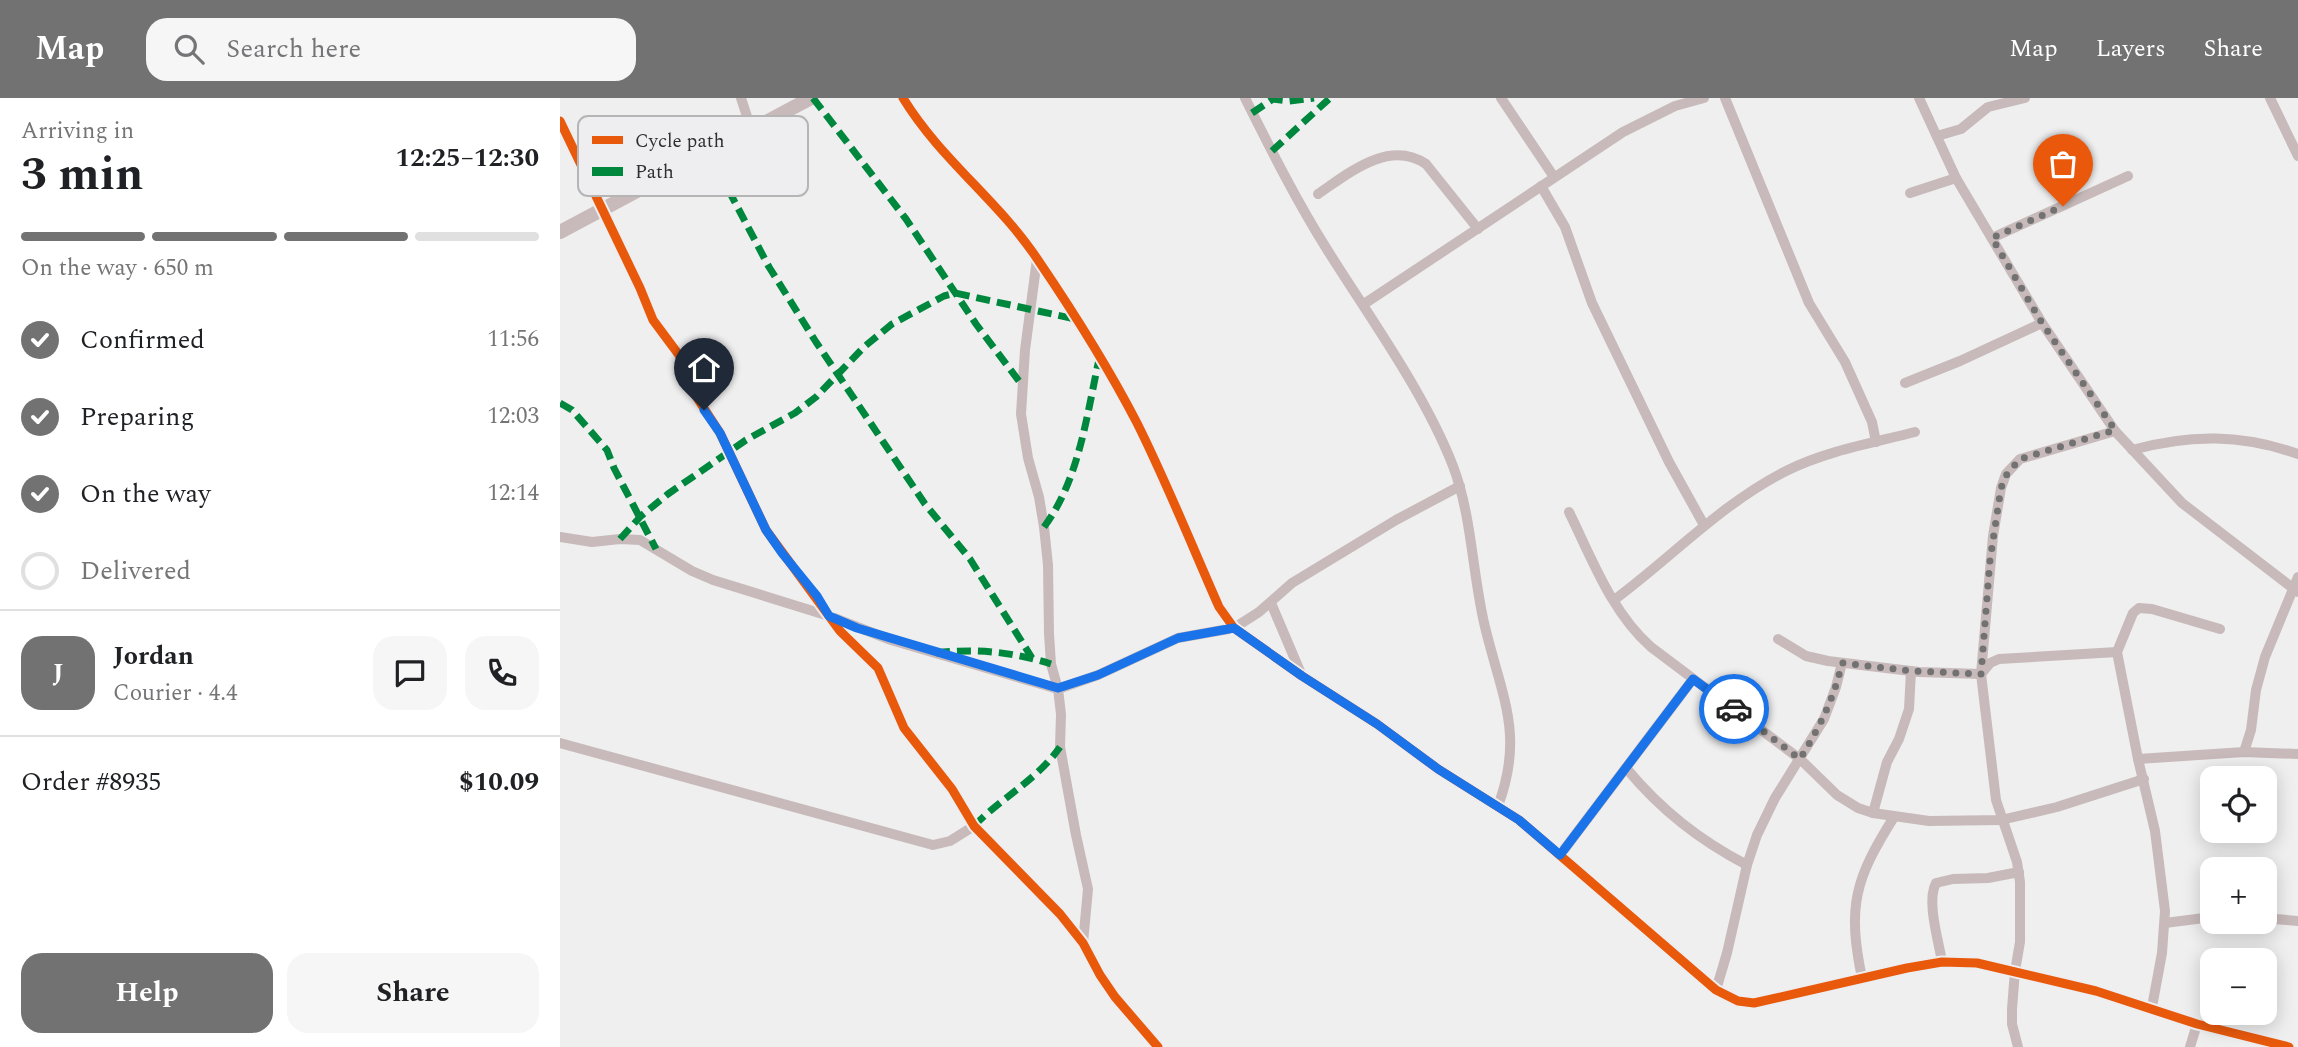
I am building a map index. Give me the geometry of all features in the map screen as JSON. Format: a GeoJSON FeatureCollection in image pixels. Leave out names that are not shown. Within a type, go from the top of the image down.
{"type":"FeatureCollection","features":[{"type":"Feature","properties":{"kind":"street"},"geometry":{"type":"LineString","coordinates":[[741,98],[747,116]]}},
{"type":"Feature","properties":{"kind":"street"},"geometry":{"type":"LineString","coordinates":[[776,116],[811,98]]}},
{"type":"Feature","properties":{"kind":"street"},"geometry":{"type":"LineString","coordinates":[[903,98],[931,139],[1002,213],[1037,259],[1100,355],[1138,424],[1219,607],[1234,628],[1377,724],[1438,769],[1519,820],[1716,990],[1738,1001],[1754,1003],[1942,962],[1977,963],[2096,991],[2152,1007],[2197,1024],[2289,1047]]}},
{"type":"Feature","properties":{"kind":"street"},"geometry":{"type":"LineString","coordinates":[[1245,98],[1306,216],[1364,304],[1422,404],[1460,486],[1486,631],[1511,730],[1511,762],[1498,806]]}},
{"type":"Feature","properties":{"kind":"street"},"geometry":{"type":"LineString","coordinates":[[1501,98],[1554,177]]}},
{"type":"Feature","properties":{"kind":"street"},"geometry":{"type":"LineString","coordinates":[[1364,304],[1623,132],[1675,106],[1704,98]]}},
{"type":"Feature","properties":{"kind":"street"},"geometry":{"type":"LineString","coordinates":[[1725,98],[1809,303],[1844,362],[1869,415],[1876,442]]}},
{"type":"Feature","properties":{"kind":"street"},"geometry":{"type":"LineString","coordinates":[[1919,98],[1956,178],[2042,323],[2115,430],[2182,503],[2297,586],[2259,676],[2252,730],[2244,751]]}},
{"type":"Feature","properties":{"kind":"street"},"geometry":{"type":"LineString","coordinates":[[1937,136],[1961,129],[1988,107],[2025,98]]}},
{"type":"Feature","properties":{"kind":"street"},"geometry":{"type":"LineString","coordinates":[[2270,98],[2298,156]]}},
{"type":"Feature","properties":{"kind":"street"},"geometry":{"type":"LineString","coordinates":[[560,121],[578,158]]}},
{"type":"Feature","properties":{"kind":"street"},"geometry":{"type":"LineString","coordinates":[[1318,194],[1376,159],[1403,154],[1416,157],[1426,164],[1478,229]]}},
{"type":"Feature","properties":{"kind":"street"},"geometry":{"type":"LineString","coordinates":[[1992,238],[2128,176]]}},
{"type":"Feature","properties":{"kind":"street"},"geometry":{"type":"LineString","coordinates":[[1910,192],[1956,178]]}},
{"type":"Feature","properties":{"kind":"street"},"geometry":{"type":"LineString","coordinates":[[1541,186],[1565,227],[1592,303],[1669,462],[1704,525]]}},
{"type":"Feature","properties":{"kind":"street"},"geometry":{"type":"LineString","coordinates":[[597,196],[647,307],[679,355],[696,396],[717,428],[766,530],[850,642],[878,668],[904,727],[952,789],[974,826],[1031,883],[1083,943],[1115,997],[1158,1047]]}},
{"type":"Feature","properties":{"kind":"street"},"geometry":{"type":"LineString","coordinates":[[560,232],[627,196]]}},
{"type":"Feature","properties":{"kind":"street"},"geometry":{"type":"LineString","coordinates":[[1037,259],[1021,400],[1026,446],[1044,527],[1051,654],[1061,714],[1060,747],[1088,889],[1083,943]]}},
{"type":"Feature","properties":{"kind":"street"},"geometry":{"type":"LineString","coordinates":[[1905,383],[2042,323]]}},
{"type":"Feature","properties":{"kind":"street"},"geometry":{"type":"LineString","coordinates":[[2018,1047],[2012,1024],[2021,918],[2018,872],[2017,862],[2001,820],[1994,784],[1981,674],[1990,560],[2001,488],[2007,474],[2020,459],[2115,430]]}},
{"type":"Feature","properties":{"kind":"street"},"geometry":{"type":"LineString","coordinates":[[1614,600],[1704,525],[1787,471],[1836,452],[1915,432]]}},
{"type":"Feature","properties":{"kind":"street"},"geometry":{"type":"LineString","coordinates":[[2133,450],[2184,438],[2269,445],[2298,454]]}},
{"type":"Feature","properties":{"kind":"street"},"geometry":{"type":"LineString","coordinates":[[560,537],[592,542],[620,539],[646,542],[692,571],[829,616],[891,640],[1058,688],[1098,675],[1178,638],[1234,628],[1271,603],[1292,583],[1396,520],[1460,486]]}},
{"type":"Feature","properties":{"kind":"street"},"geometry":{"type":"LineString","coordinates":[[1569,512],[1614,600],[1634,631],[1800,759],[1837,795],[1858,808],[1894,817],[1959,822],[2001,820],[2057,807],[2144,779]]}},
{"type":"Feature","properties":{"kind":"street"},"geometry":{"type":"LineString","coordinates":[[1271,603],[1302,676]]}},
{"type":"Feature","properties":{"kind":"street"},"geometry":{"type":"LineString","coordinates":[[2152,1007],[2165,923],[2155,831],[2117,652],[2133,613],[2139,608],[2152,609],[2220,629]]}},
{"type":"Feature","properties":{"kind":"street"},"geometry":{"type":"LineString","coordinates":[[1778,639],[1806,656],[1842,663],[1912,671],[1981,674]]}},
{"type":"Feature","properties":{"kind":"street"},"geometry":{"type":"LineString","coordinates":[[1981,674],[1990,663],[1999,659],[2117,652]]}},
{"type":"Feature","properties":{"kind":"street"},"geometry":{"type":"LineString","coordinates":[[1716,990],[1747,865],[1767,815],[1824,719],[1842,663]]}},
{"type":"Feature","properties":{"kind":"street"},"geometry":{"type":"LineString","coordinates":[[1873,813],[1888,762],[1909,709],[1912,671]]}},
{"type":"Feature","properties":{"kind":"street"},"geometry":{"type":"LineString","coordinates":[[1560,855],[1693,679]]}},
{"type":"Feature","properties":{"kind":"street"},"geometry":{"type":"LineString","coordinates":[[560,743],[933,845],[942,845],[974,826]]}},
{"type":"Feature","properties":{"kind":"street"},"geometry":{"type":"LineString","coordinates":[[2138,759],[2244,751],[2298,754]]}},
{"type":"Feature","properties":{"kind":"street"},"geometry":{"type":"LineString","coordinates":[[1626,768],[1654,801],[1688,830],[1747,865]]}},
{"type":"Feature","properties":{"kind":"street"},"geometry":{"type":"LineString","coordinates":[[1862,978],[1854,931],[1857,891],[1869,859],[1894,817]]}},
{"type":"Feature","properties":{"kind":"street"},"geometry":{"type":"LineString","coordinates":[[1942,962],[1932,901],[1932,891],[1936,883],[2018,872]]}},
{"type":"Feature","properties":{"kind":"street"},"geometry":{"type":"LineString","coordinates":[[2165,923],[2200,919]]}},
{"type":"Feature","properties":{"kind":"street"},"geometry":{"type":"LineString","coordinates":[[2277,919],[2298,921]]}},
{"type":"Feature","properties":{"kind":"street"},"geometry":{"type":"LineString","coordinates":[[2190,1047],[2197,1024]]}},
{"type":"Feature","properties":{"kind":"marked path"},"geometry":{"type":"LineString","coordinates":[[813,98],[906,219],[976,324],[1022,385]]}},
{"type":"Feature","properties":{"kind":"marked path"},"geometry":{"type":"LineString","coordinates":[[1252,113],[1273,99],[1289,101],[1314,98]]}},
{"type":"Feature","properties":{"kind":"marked path"},"geometry":{"type":"LineString","coordinates":[[1272,151],[1330,98]]}},
{"type":"Feature","properties":{"kind":"marked path"},"geometry":{"type":"LineString","coordinates":[[732,196],[769,267],[816,342],[925,504],[970,559],[1032,658]]}},
{"type":"Feature","properties":{"kind":"marked path"},"geometry":{"type":"LineString","coordinates":[[620,539],[641,516],[668,494],[746,440],[795,413],[816,397],[864,347],[892,324],[944,296],[955,293],[1075,319]]}},
{"type":"Feature","properties":{"kind":"marked path"},"geometry":{"type":"LineString","coordinates":[[1044,527],[1056,508],[1074,467],[1100,355]]}},
{"type":"Feature","properties":{"kind":"marked path"},"geometry":{"type":"LineString","coordinates":[[560,403],[572,410],[607,450],[656,549]]}},
{"type":"Feature","properties":{"kind":"marked path"},"geometry":{"type":"LineString","coordinates":[[936,653],[994,652],[1051,664]]}},
{"type":"Feature","properties":{"kind":"marked path"},"geometry":{"type":"LineString","coordinates":[[974,826],[1040,770],[1060,747]]}},
{"type":"Feature","properties":{"kind":"cycle path"},"geometry":{"type":"LineString","coordinates":[[903,98],[934,141],[1023,239],[1077,320],[1137,423],[1219,607],[1234,628],[1377,724],[1438,769],[1519,820],[1716,990],[1738,1001],[1754,1003],[1907,968],[1942,962],[1977,963],[2096,991],[2197,1024],[2289,1047]]}},
{"type":"Feature","properties":{"kind":"cycle path"},"geometry":{"type":"LineString","coordinates":[[560,121],[578,159]]}},
{"type":"Feature","properties":{"kind":"cycle path"},"geometry":{"type":"LineString","coordinates":[[596,196],[653,320],[679,355],[696,396],[720,433],[766,530],[840,631],[878,668],[904,728],[952,789],[974,826],[1060,914],[1083,943],[1115,997],[1158,1047]]}},
{"type":"Feature","properties":{"kind":"way so far"},"geometry":{"type":"LineString","coordinates":[[1734,709],[1800,759],[1824,719],[1842,663],[1912,671],[1981,674],[1993,536],[2001,488],[2007,474],[2020,459],[2115,430],[2042,323],[1992,238],[2063,206]]}},
{"type":"Feature","properties":{"kind":"route"},"geometry":{"type":"LineString","coordinates":[[704,410],[720,433],[766,530],[817,596],[829,616],[891,640],[1058,688],[1098,675],[1178,638],[1234,628],[1377,724],[1438,769],[1519,820],[1560,855],[1693,679],[1734,709]]}}]}
